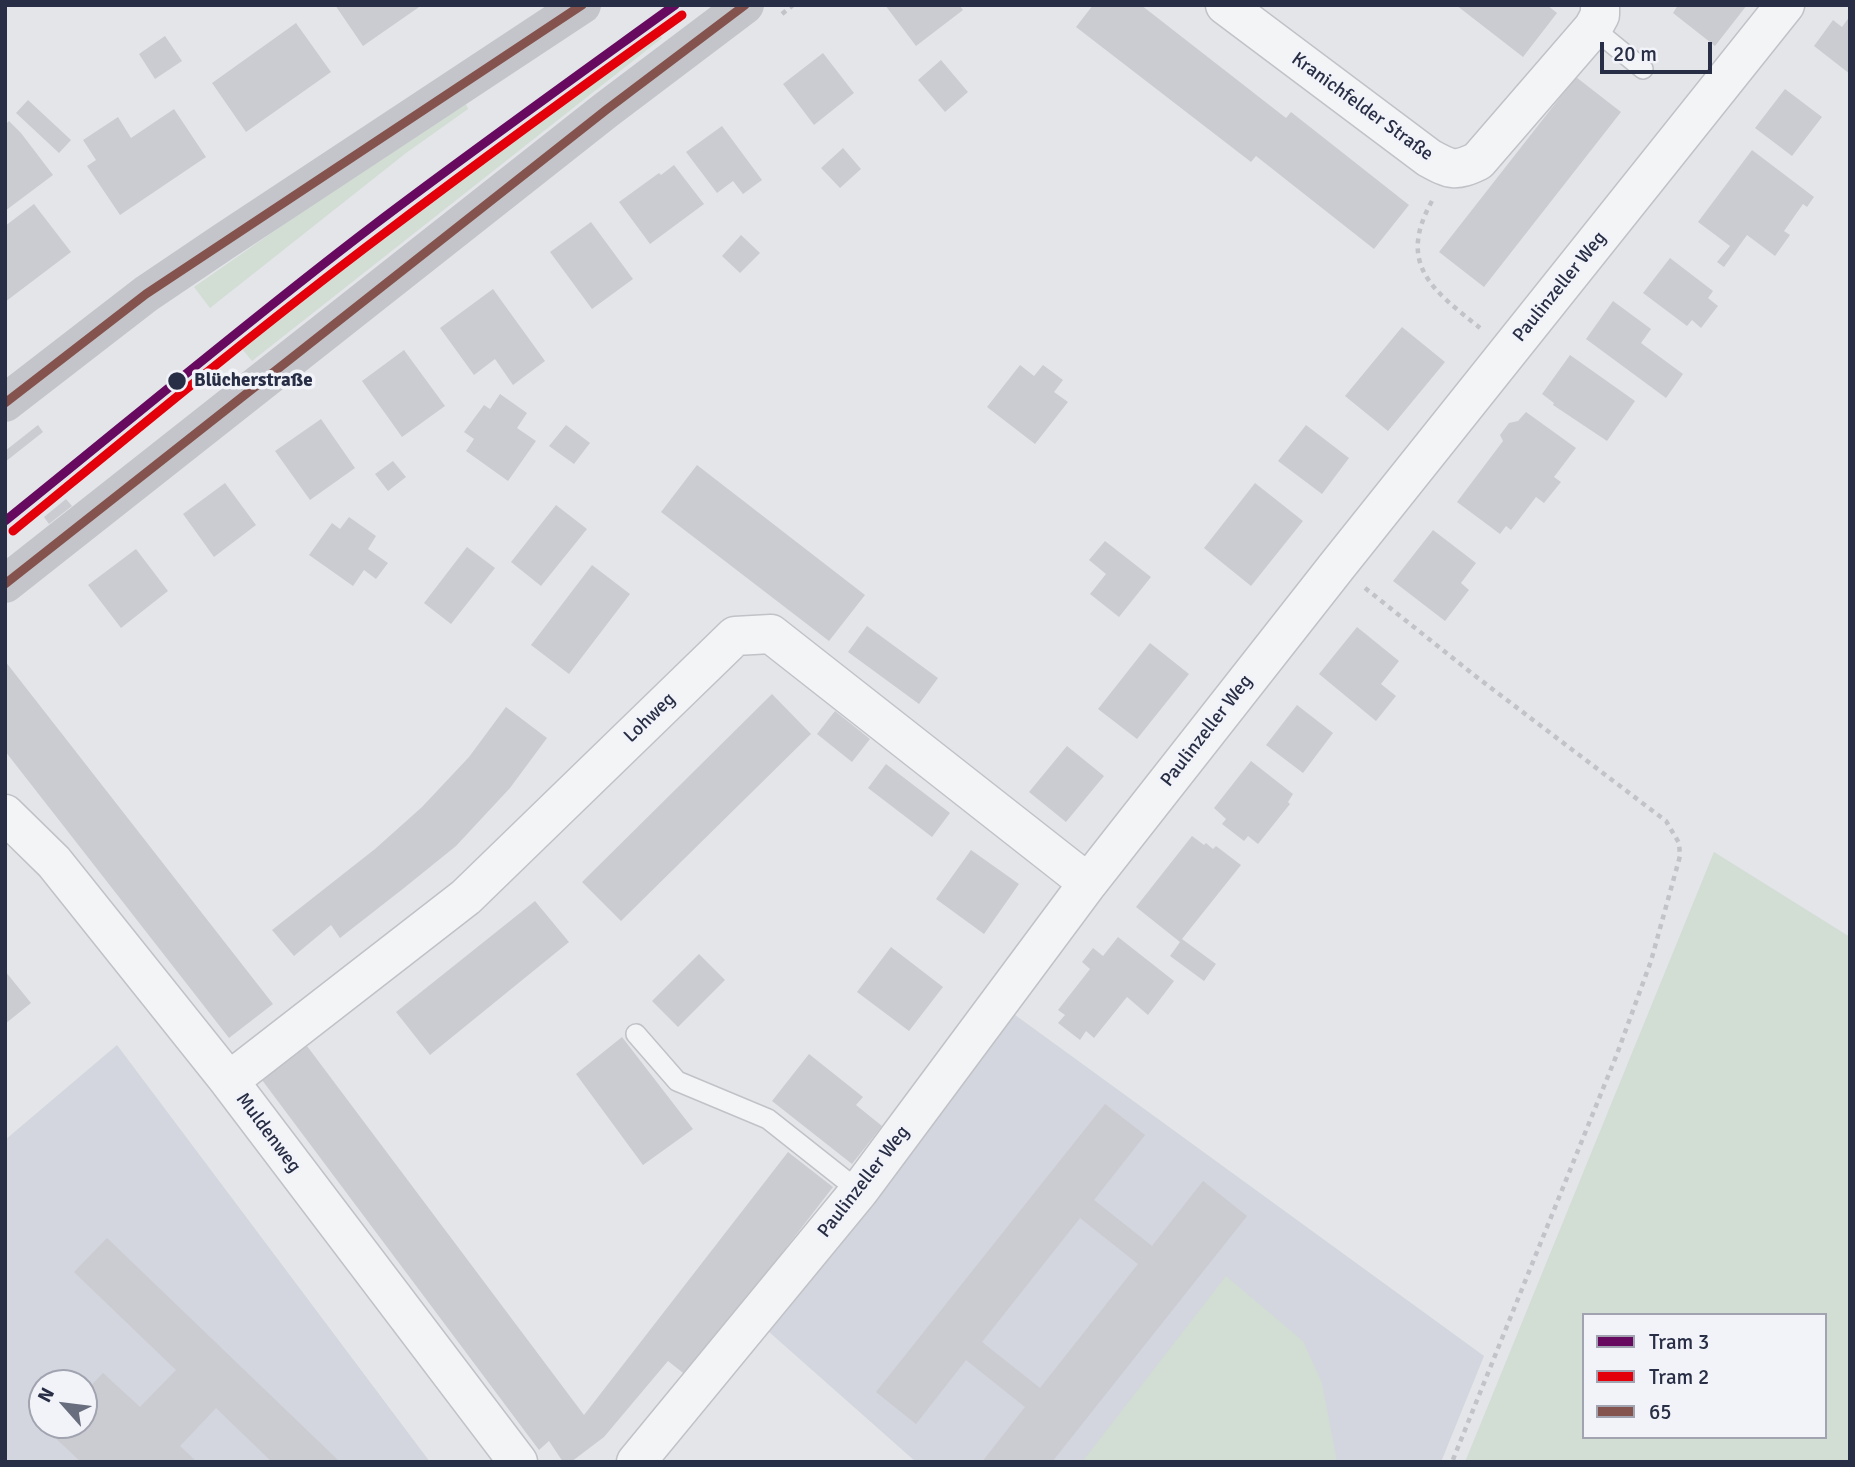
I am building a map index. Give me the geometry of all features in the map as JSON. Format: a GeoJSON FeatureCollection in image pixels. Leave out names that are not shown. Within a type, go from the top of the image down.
{"type":"FeatureCollection","features":[{"type":"Feature","properties":{"kind":"main road"},"geometry":{"type":"LineString","coordinates":[[5,403],[146,294],[582,5]]}},
{"type":"Feature","properties":{"kind":"main road"},"geometry":{"type":"LineString","coordinates":[[5,584],[596,118],[745,5]]}},
{"type":"Feature","properties":{"kind":"street","name":"Kranichfelder Straße"},"geometry":{"type":"LineString","coordinates":[[1225,5],[1429,158],[1444,167],[1461,169]]}},
{"type":"Feature","properties":{"kind":"street","name":"Paulinzeller Weg"},"geometry":{"type":"LineString","coordinates":[[636,1462],[859,1191],[1088,883],[1785,5]]}},
{"type":"Feature","properties":{"kind":"street"},"geometry":{"type":"LineString","coordinates":[[1461,169],[1478,161],[1597,17]]}},
{"type":"Feature","properties":{"kind":"street","name":"Lohweg"},"geometry":{"type":"LineString","coordinates":[[229,1081],[466,897],[735,636],[771,634],[1088,883]]}},
{"type":"Feature","properties":{"kind":"street","name":"Muldenweg"},"geometry":{"type":"LineString","coordinates":[[5,814],[54,862],[229,1081],[518,1462]]}},
{"type":"Feature","properties":{"kind":"lane"},"geometry":{"type":"LineString","coordinates":[[1597,17],[1643,69]]}},
{"type":"Feature","properties":{"kind":"lane"},"geometry":{"type":"LineString","coordinates":[[636,1034],[677,1082],[768,1119],[859,1191]]}},
{"type":"Feature","properties":{"kind":"path"},"geometry":{"type":"LineString","coordinates":[[1461,169],[1434,199],[1425,215],[1417,251],[1420,264],[1424,275],[1441,297],[1508,351]]}},
{"type":"Feature","properties":{"kind":"path"},"geometry":{"type":"LineString","coordinates":[[1337,566],[1474,675],[1667,821],[1679,843],[1680,856],[1651,961],[1617,1054],[1452,1462]]}},
{"type":"Feature","properties":{"kind":"shaded area"},"geometry":{"type":"Polygon","coordinates":[[[656,30],[662,38],[252,361],[238,344],[444,183],[656,30]]]}},
{"type":"Feature","properties":{"kind":"shaded area"},"geometry":{"type":"Polygon","coordinates":[[[466,104],[468,109],[406,153],[210,308],[194,287],[343,183],[466,104]]]}},
{"type":"Feature","properties":{"kind":"shaded area"},"geometry":{"type":"Polygon","coordinates":[[[1714,852],[1850,937],[1850,1462],[1465,1462],[1714,852]]]}},
{"type":"Feature","properties":{"kind":"shaded area"},"geometry":{"type":"Polygon","coordinates":[[[1011,1012],[1484,1356],[1441,1462],[916,1462],[768,1331],[1011,1012]]]}},
{"type":"Feature","properties":{"kind":"shaded area"},"geometry":{"type":"Polygon","coordinates":[[[117,1045],[430,1462],[5,1462],[5,1140],[117,1045]]]}},
{"type":"Feature","properties":{"kind":"shaded area"},"geometry":{"type":"Polygon","coordinates":[[[1226,1276],[1303,1341],[1322,1383],[1337,1462],[1082,1462],[1226,1276]]]}},
{"type":"Feature","properties":{"kind":"building"},"geometry":{"type":"Polygon","coordinates":[[[335,5],[422,5],[363,46],[335,5]]]}},
{"type":"Feature","properties":{"kind":"building"},"geometry":{"type":"Polygon","coordinates":[[[885,5],[959,5],[963,10],[916,46],[885,5]]]}},
{"type":"Feature","properties":{"kind":"building"},"geometry":{"type":"Polygon","coordinates":[[[1093,5],[1141,5],[1286,118],[1291,112],[1409,205],[1374,249],[1256,156],[1251,162],[1076,27],[1093,5]]]}},
{"type":"Feature","properties":{"kind":"building"},"geometry":{"type":"Polygon","coordinates":[[[1456,5],[1547,5],[1557,13],[1523,57],[1456,5]]]}},
{"type":"Feature","properties":{"kind":"building"},"geometry":{"type":"Polygon","coordinates":[[[1678,5],[1747,5],[1715,46],[1673,13],[1678,5]]]}},
{"type":"Feature","properties":{"kind":"building"},"geometry":{"type":"Polygon","coordinates":[[[1850,16],[1850,74],[1814,46],[1833,20],[1842,27],[1850,16]]]}},
{"type":"Feature","properties":{"kind":"building"},"geometry":{"type":"Polygon","coordinates":[[[296,23],[331,72],[246,132],[212,83],[296,23]]]}},
{"type":"Feature","properties":{"kind":"building"},"geometry":{"type":"Polygon","coordinates":[[[165,36],[182,61],[155,79],[139,54],[165,36]]]}},
{"type":"Feature","properties":{"kind":"building"},"geometry":{"type":"Polygon","coordinates":[[[823,53],[854,93],[814,125],[783,84],[823,53]]]}},
{"type":"Feature","properties":{"kind":"building"},"geometry":{"type":"Polygon","coordinates":[[[941,60],[968,92],[945,112],[918,80],[941,60]]]}},
{"type":"Feature","properties":{"kind":"building"},"geometry":{"type":"Polygon","coordinates":[[[1576,77],[1621,112],[1484,287],[1439,252],[1576,77]]]}},
{"type":"Feature","properties":{"kind":"building"},"geometry":{"type":"Polygon","coordinates":[[[1785,89],[1822,117],[1792,156],[1755,128],[1785,89]]]}},
{"type":"Feature","properties":{"kind":"building"},"geometry":{"type":"Polygon","coordinates":[[[28,100],[71,140],[59,153],[16,113],[28,100]]]}},
{"type":"Feature","properties":{"kind":"building"},"geometry":{"type":"Polygon","coordinates":[[[174,109],[206,157],[120,215],[87,166],[96,160],[83,140],[118,117],[131,138],[174,109]]]}},
{"type":"Feature","properties":{"kind":"building"},"geometry":{"type":"Polygon","coordinates":[[[9,121],[53,175],[5,211],[5,125],[9,121]]]}},
{"type":"Feature","properties":{"kind":"building"},"geometry":{"type":"Polygon","coordinates":[[[722,126],[762,180],[743,194],[733,181],[717,193],[686,152],[722,126]]]}},
{"type":"Feature","properties":{"kind":"building"},"geometry":{"type":"Polygon","coordinates":[[[843,148],[861,169],[840,188],[821,168],[843,148]]]}},
{"type":"Feature","properties":{"kind":"building"},"geometry":{"type":"Polygon","coordinates":[[[1752,150],[1814,197],[1807,207],[1803,204],[1784,231],[1790,235],[1775,256],[1747,235],[1724,267],[1717,262],[1730,246],[1698,222],[1752,150]]]}},
{"type":"Feature","properties":{"kind":"building"},"geometry":{"type":"Polygon","coordinates":[[[674,165],[704,204],[650,244],[619,202],[674,165]]]}},
{"type":"Feature","properties":{"kind":"building"},"geometry":{"type":"Polygon","coordinates":[[[34,204],[71,252],[5,302],[5,226],[34,204]]]}},
{"type":"Feature","properties":{"kind":"building"},"geometry":{"type":"Polygon","coordinates":[[[591,222],[633,279],[592,309],[550,252],[591,222]]]}},
{"type":"Feature","properties":{"kind":"building"},"geometry":{"type":"Polygon","coordinates":[[[741,235],[760,253],[740,273],[722,256],[741,235]]]}},
{"type":"Feature","properties":{"kind":"building"},"geometry":{"type":"Polygon","coordinates":[[[1670,258],[1713,291],[1708,298],[1718,306],[1701,328],[1692,320],[1687,326],[1643,293],[1670,258]]]}},
{"type":"Feature","properties":{"kind":"building"},"geometry":{"type":"Polygon","coordinates":[[[493,289],[545,361],[513,385],[495,359],[474,375],[440,328],[493,289]]]}},
{"type":"Feature","properties":{"kind":"building"},"geometry":{"type":"Polygon","coordinates":[[[1613,301],[1651,329],[1641,343],[1683,374],[1666,398],[1586,339],[1613,301]]]}},
{"type":"Feature","properties":{"kind":"building"},"geometry":{"type":"Polygon","coordinates":[[[1402,327],[1445,362],[1388,431],[1345,396],[1402,327]]]}},
{"type":"Feature","properties":{"kind":"building"},"geometry":{"type":"Polygon","coordinates":[[[404,350],[445,406],[402,437],[362,381],[404,350]]]}},
{"type":"Feature","properties":{"kind":"building"},"geometry":{"type":"Polygon","coordinates":[[[1570,355],[1635,401],[1607,441],[1553,405],[1554,403],[1542,394],[1570,355]]]}},
{"type":"Feature","properties":{"kind":"building"},"geometry":{"type":"Polygon","coordinates":[[[1020,365],[1034,376],[1043,365],[1063,380],[1054,392],[1068,402],[1035,444],[987,407],[1020,365]]]}},
{"type":"Feature","properties":{"kind":"building"},"geometry":{"type":"Polygon","coordinates":[[[500,394],[527,413],[517,428],[536,441],[508,481],[466,451],[474,439],[464,432],[484,405],[490,409],[500,394]]]}},
{"type":"Feature","properties":{"kind":"building"},"geometry":{"type":"Polygon","coordinates":[[[1526,412],[1576,448],[1554,477],[1561,482],[1544,503],[1536,497],[1511,530],[1506,526],[1500,534],[1457,502],[1503,441],[1500,435],[1509,423],[1518,421],[1526,412]]]}},
{"type":"Feature","properties":{"kind":"building"},"geometry":{"type":"Polygon","coordinates":[[[321,419],[355,468],[310,500],[275,451],[321,419]]]}},
{"type":"Feature","properties":{"kind":"building"},"geometry":{"type":"Polygon","coordinates":[[[38,425],[43,432],[5,462],[5,451],[38,425]]]}},
{"type":"Feature","properties":{"kind":"building"},"geometry":{"type":"Polygon","coordinates":[[[566,425],[590,443],[574,464],[549,446],[566,425]]]}},
{"type":"Feature","properties":{"kind":"building"},"geometry":{"type":"Polygon","coordinates":[[[1306,425],[1349,458],[1322,494],[1278,461],[1306,425]]]}},
{"type":"Feature","properties":{"kind":"building"},"geometry":{"type":"Polygon","coordinates":[[[393,461],[406,477],[388,491],[375,474],[393,461]]]}},
{"type":"Feature","properties":{"kind":"building"},"geometry":{"type":"Polygon","coordinates":[[[697,465],[865,595],[829,641],[661,512],[697,465]]]}},
{"type":"Feature","properties":{"kind":"building"},"geometry":{"type":"Polygon","coordinates":[[[225,483],[256,525],[214,557],[183,514],[225,483]]]}},
{"type":"Feature","properties":{"kind":"building"},"geometry":{"type":"Polygon","coordinates":[[[1255,483],[1303,521],[1251,586],[1204,548],[1255,483]]]}},
{"type":"Feature","properties":{"kind":"building"},"geometry":{"type":"Polygon","coordinates":[[[66,499],[72,506],[49,524],[44,517],[66,499]]]}},
{"type":"Feature","properties":{"kind":"building"},"geometry":{"type":"Polygon","coordinates":[[[556,505],[587,529],[541,586],[511,562],[556,505]]]}},
{"type":"Feature","properties":{"kind":"building"},"geometry":{"type":"Polygon","coordinates":[[[349,517],[376,536],[368,549],[388,563],[376,579],[364,570],[353,586],[309,555],[332,523],[340,529],[349,517]]]}},
{"type":"Feature","properties":{"kind":"building"},"geometry":{"type":"Polygon","coordinates":[[[1433,530],[1476,563],[1461,583],[1469,590],[1445,621],[1393,581],[1433,530]]]}},
{"type":"Feature","properties":{"kind":"building"},"geometry":{"type":"Polygon","coordinates":[[[1105,541],[1151,577],[1119,617],[1090,594],[1106,574],[1089,560],[1105,541]]]}},
{"type":"Feature","properties":{"kind":"building"},"geometry":{"type":"Polygon","coordinates":[[[467,547],[495,568],[451,624],[424,603],[467,547]]]}},
{"type":"Feature","properties":{"kind":"building"},"geometry":{"type":"Polygon","coordinates":[[[136,549],[168,591],[121,628],[88,585],[136,549]]]}},
{"type":"Feature","properties":{"kind":"building"},"geometry":{"type":"Polygon","coordinates":[[[592,565],[630,594],[569,674],[531,645],[592,565]]]}},
{"type":"Feature","properties":{"kind":"building"},"geometry":{"type":"Polygon","coordinates":[[[867,626],[938,678],[919,704],[848,652],[867,626]]]}},
{"type":"Feature","properties":{"kind":"building"},"geometry":{"type":"Polygon","coordinates":[[[1357,627],[1399,661],[1381,684],[1396,696],[1376,721],[1319,674],[1357,627]]]}},
{"type":"Feature","properties":{"kind":"building"},"geometry":{"type":"Polygon","coordinates":[[[1150,643],[1189,674],[1137,739],[1098,709],[1150,643]]]}},
{"type":"Feature","properties":{"kind":"building"},"geometry":{"type":"Polygon","coordinates":[[[5,661],[273,1004],[229,1038],[5,751],[5,661]]]}},
{"type":"Feature","properties":{"kind":"building"},"geometry":{"type":"Polygon","coordinates":[[[772,694],[811,734],[621,921],[582,882],[772,694]]]}},
{"type":"Feature","properties":{"kind":"building"},"geometry":{"type":"Polygon","coordinates":[[[1297,705],[1333,733],[1303,773],[1266,745],[1297,705]]]}},
{"type":"Feature","properties":{"kind":"building"},"geometry":{"type":"Polygon","coordinates":[[[506,707],[547,738],[510,788],[456,846],[340,938],[331,925],[294,956],[272,930],[375,849],[422,807],[469,757],[506,707]]]}},
{"type":"Feature","properties":{"kind":"building"},"geometry":{"type":"Polygon","coordinates":[[[835,711],[870,739],[852,762],[817,734],[835,711]]]}},
{"type":"Feature","properties":{"kind":"building"},"geometry":{"type":"Polygon","coordinates":[[[1067,746],[1104,776],[1066,822],[1029,792],[1067,746]]]}},
{"type":"Feature","properties":{"kind":"building"},"geometry":{"type":"Polygon","coordinates":[[[1251,761],[1293,794],[1288,802],[1290,804],[1258,844],[1248,836],[1244,841],[1222,824],[1226,819],[1214,808],[1251,761]]]}},
{"type":"Feature","properties":{"kind":"building"},"geometry":{"type":"Polygon","coordinates":[[[886,764],[950,813],[932,837],[868,788],[886,764]]]}},
{"type":"Feature","properties":{"kind":"building"},"geometry":{"type":"Polygon","coordinates":[[[1192,836],[1213,849],[1216,846],[1241,865],[1182,939],[1216,964],[1204,981],[1170,956],[1180,942],[1136,907],[1192,836]]]}},
{"type":"Feature","properties":{"kind":"building"},"geometry":{"type":"Polygon","coordinates":[[[971,850],[1019,884],[984,934],[936,899],[971,850]]]}},
{"type":"Feature","properties":{"kind":"building"},"geometry":{"type":"Polygon","coordinates":[[[535,901],[569,942],[430,1055],[396,1012],[535,901]]]}},
{"type":"Feature","properties":{"kind":"building"},"geometry":{"type":"Polygon","coordinates":[[[1118,937],[1174,981],[1148,1015],[1127,997],[1094,1038],[1086,1031],[1080,1040],[1058,1023],[1065,1015],[1058,1010],[1090,969],[1082,962],[1093,948],[1103,956],[1118,937]]]}},
{"type":"Feature","properties":{"kind":"building"},"geometry":{"type":"Polygon","coordinates":[[[891,947],[943,987],[909,1031],[857,992],[891,947]]]}},
{"type":"Feature","properties":{"kind":"building"},"geometry":{"type":"Polygon","coordinates":[[[699,954],[725,980],[678,1027],[652,1001],[699,954]]]}},
{"type":"Feature","properties":{"kind":"building"},"geometry":{"type":"Polygon","coordinates":[[[5,971],[31,1003],[5,1024],[5,971]]]}},
{"type":"Feature","properties":{"kind":"building"},"geometry":{"type":"Polygon","coordinates":[[[622,1037],[693,1129],[643,1165],[576,1074],[622,1037]]]}},
{"type":"Feature","properties":{"kind":"building"},"geometry":{"type":"Polygon","coordinates":[[[307,1046],[584,1415],[788,1152],[833,1187],[687,1376],[668,1361],[604,1437],[571,1462],[563,1462],[549,1441],[539,1450],[262,1080],[307,1046]]]}},
{"type":"Feature","properties":{"kind":"building"},"geometry":{"type":"Polygon","coordinates":[[[809,1054],[863,1097],[856,1105],[882,1126],[852,1164],[772,1101],[809,1054]]]}},
{"type":"Feature","properties":{"kind":"building"},"geometry":{"type":"Polygon","coordinates":[[[1105,1104],[1145,1135],[1094,1200],[1152,1246],[1203,1181],[1247,1216],[1052,1462],[982,1462],[1025,1407],[966,1360],[916,1424],[876,1392],[1105,1104]],[[1080,1218],[982,1342],[1040,1388],[1138,1264],[1080,1218]]]}},
{"type":"Feature","properties":{"kind":"building"},"geometry":{"type":"Polygon","coordinates":[[[107,1238],[340,1462],[272,1462],[216,1408],[180,1446],[197,1462],[81,1462],[57,1439],[98,1439],[98,1378],[103,1373],[140,1407],[176,1370],[74,1272],[107,1238]]]}},
{"type":"Feature","properties":{"kind":"tram line","name":"3"},"geometry":{"type":"LineString","coordinates":[[5,521],[327,261],[675,5]]}},
{"type":"Feature","properties":{"kind":"tram line","name":"2"},"geometry":{"type":"LineString","coordinates":[[13,531],[335,271],[494,151],[682,15]]}},
{"type":"Feature","properties":{"kind":"transit line","name":"65"},"geometry":{"type":"LineString","coordinates":[[5,403],[146,294],[582,5]]}},
{"type":"Feature","properties":{"kind":"transit line","name":"65"},"geometry":{"type":"LineString","coordinates":[[5,584],[606,110],[745,5]]}},
{"type":"Feature","properties":{"kind":"place","name":"Blücherstraße"},"geometry":{"type":"Point","coordinates":[177,381]}}]}
